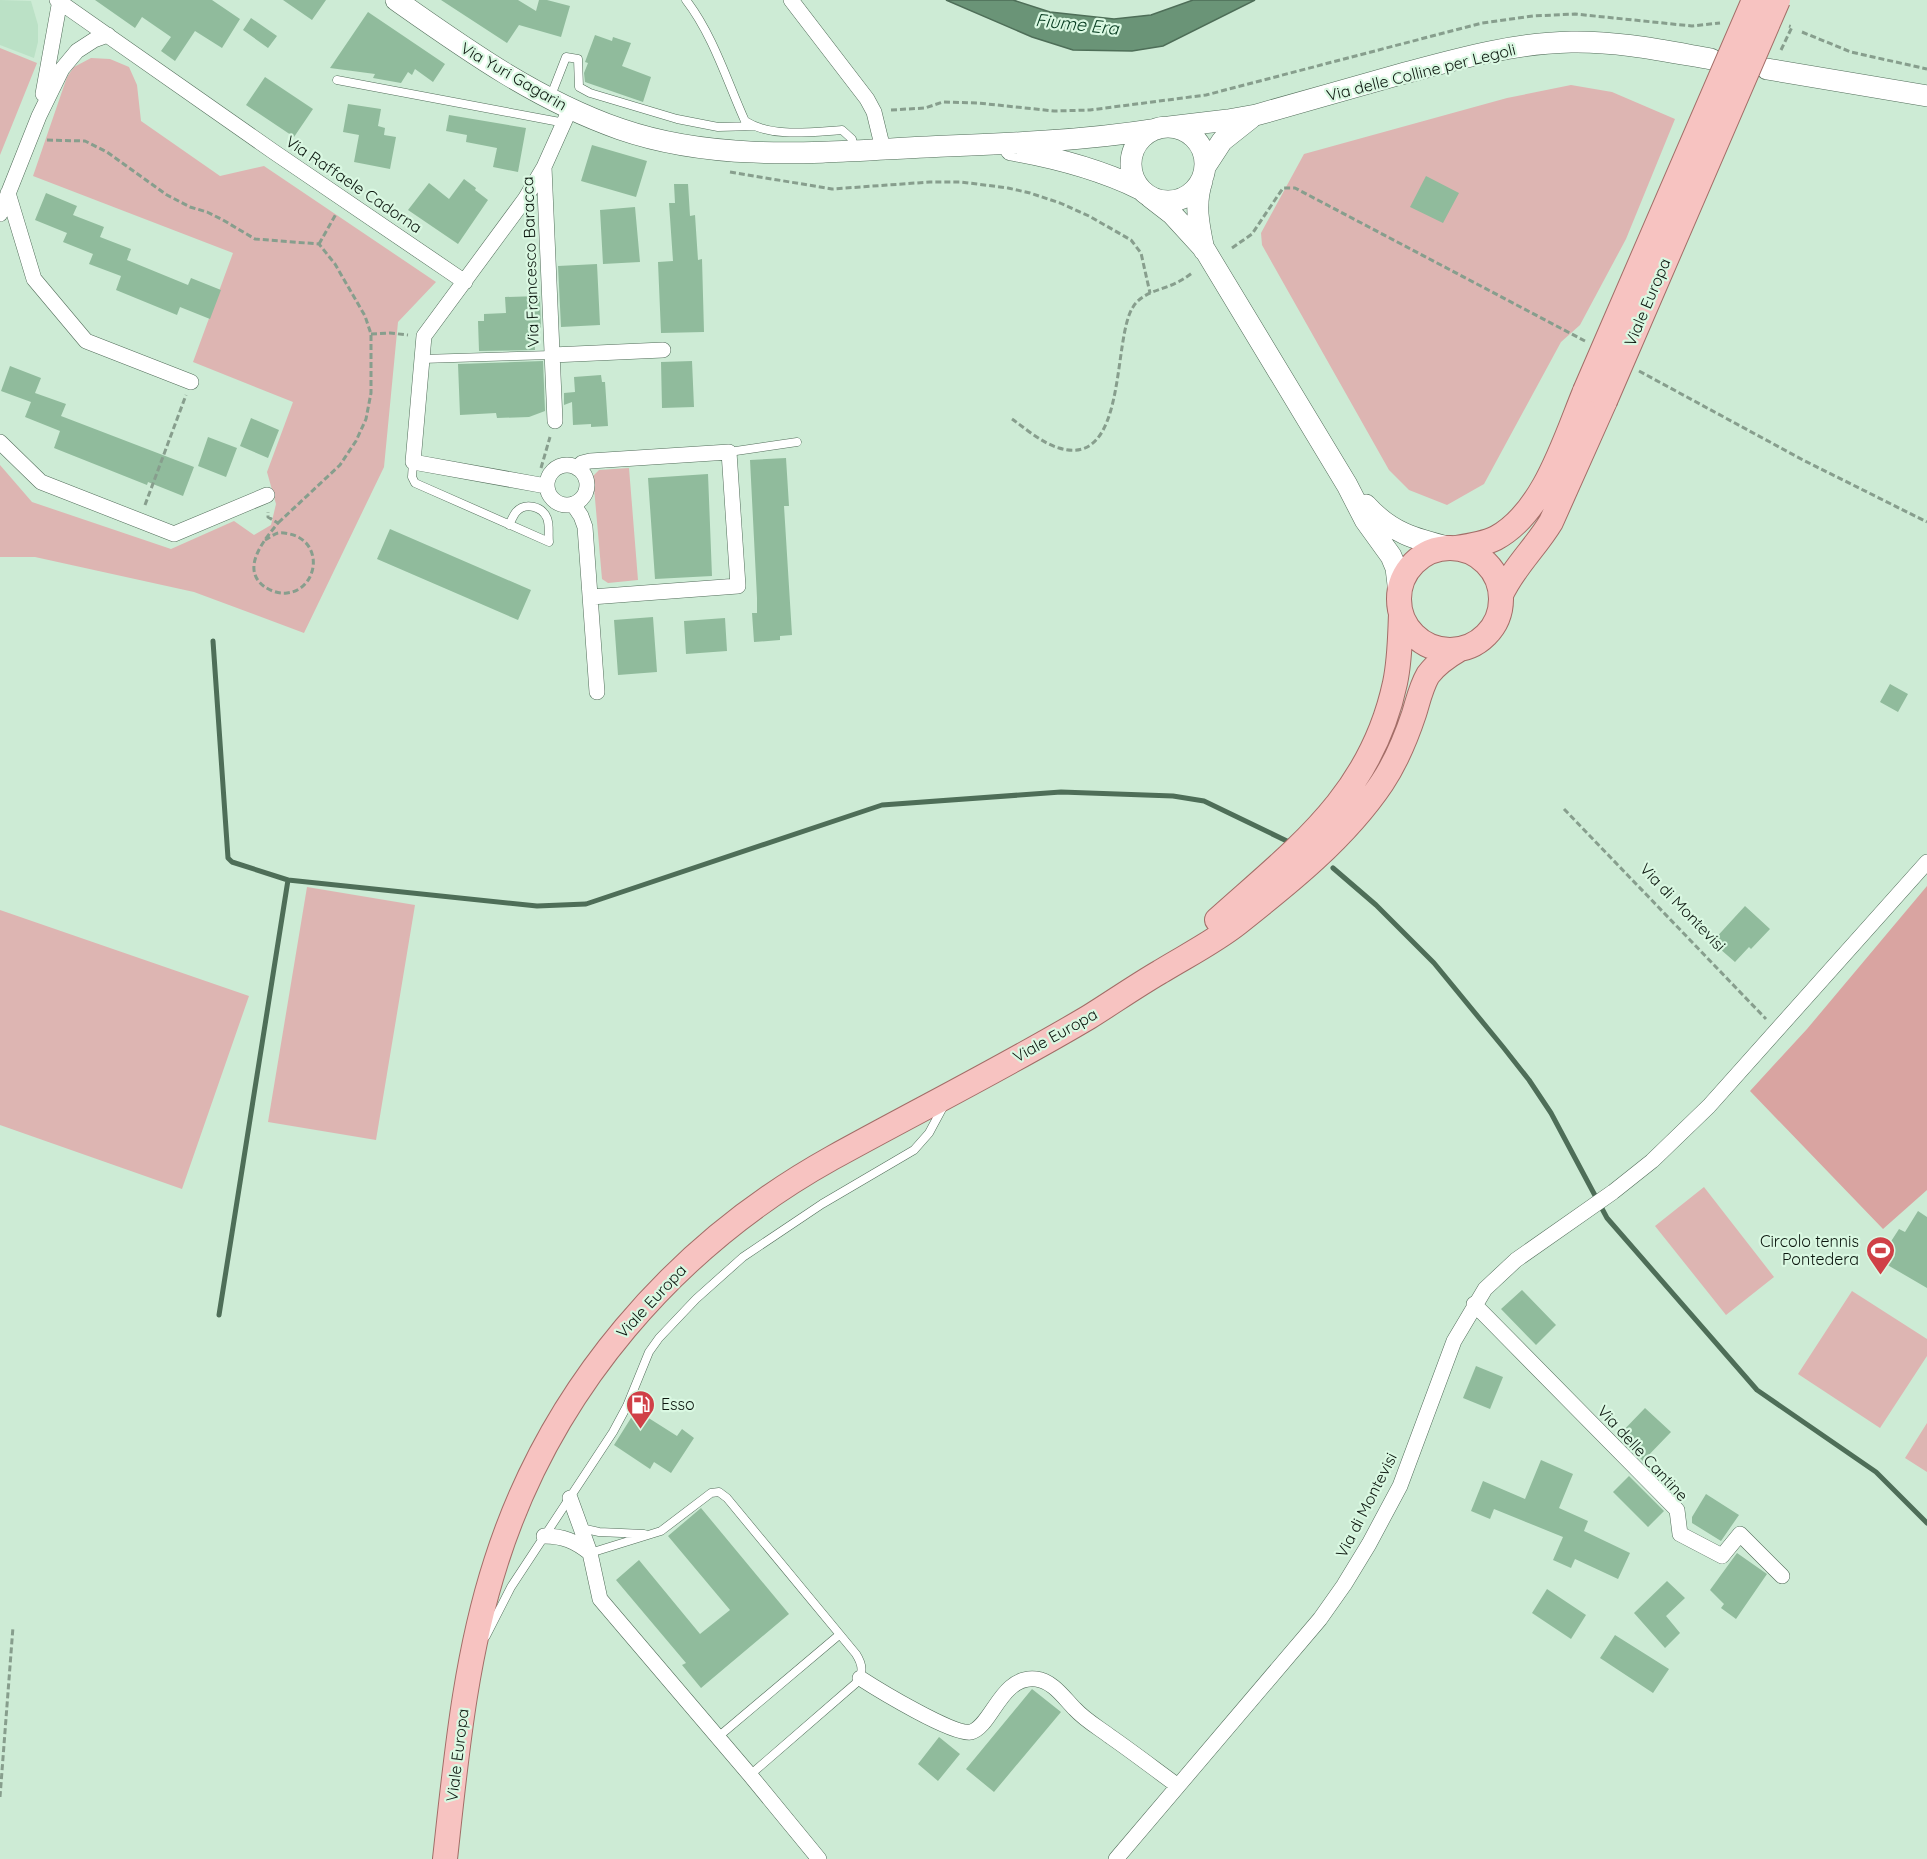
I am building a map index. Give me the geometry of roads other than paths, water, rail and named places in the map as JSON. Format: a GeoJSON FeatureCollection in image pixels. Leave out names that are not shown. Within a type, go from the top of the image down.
{"type":"FeatureCollection","features":[{"type":"Feature","properties":{"kind":"main road","name":"Viale Europa"},"geometry":{"type":"LineString","coordinates":[[445,1859],[468,1672],[496,1561],[546,1443],[585,1379],[628,1324],[691,1259],[759,1204],[808,1172],[1088,1018],[1234,926],[1282,888],[1345,828],[1371,798],[1392,766],[1407,734],[1421,691],[1429,675],[1441,661],[1488,633],[1498,614],[1501,595],[1511,576],[1544,535],[1551,522],[1595,396],[1754,0]]}},
{"type":"Feature","properties":{"kind":"main road","name":"Viale Europa"},"geometry":{"type":"LineString","coordinates":[[1159,972],[1286,859],[1325,821],[1348,793],[1372,751],[1389,708],[1398,664],[1401,582],[1412,564],[1430,552],[1474,545],[1495,538],[1517,523],[1528,512],[1543,489],[1595,396],[1778,0]]}},
{"type":"Feature","properties":{"kind":"main road"},"geometry":{"type":"LineString","coordinates":[[1453,548],[1473,553],[1487,563],[1496,578],[1501,595]]}},
{"type":"Feature","properties":{"kind":"main road"},"geometry":{"type":"LineString","coordinates":[[1400,603],[1411,633],[1419,640],[1439,649],[1461,649]]}},
{"type":"Feature","properties":{"kind":"street","name":"Via Yuri Gagarin"},"geometry":{"type":"LineString","coordinates":[[396,0],[482,59],[526,87],[550,99],[567,116],[681,144],[739,152],[775,153],[854,149]]}},
{"type":"Feature","properties":{"kind":"street"},"geometry":{"type":"LineString","coordinates":[[791,0],[867,99],[874,112],[883,149]]}},
{"type":"Feature","properties":{"kind":"street"},"geometry":{"type":"LineString","coordinates":[[39,116],[55,36],[58,1]]}},
{"type":"Feature","properties":{"kind":"street","name":"Via Raffaele Cadorna"},"geometry":{"type":"LineString","coordinates":[[58,1],[465,282]]}},
{"type":"Feature","properties":{"kind":"street"},"geometry":{"type":"LineString","coordinates":[[0,214],[39,116],[62,69],[84,45],[108,35]]}},
{"type":"Feature","properties":{"kind":"street","name":"Via delle Colline per Legoli"},"geometry":{"type":"LineString","coordinates":[[978,145],[1123,134],[1256,115],[1455,60],[1528,45],[1597,42],[1711,59]]}},
{"type":"Feature","properties":{"kind":"street"},"geometry":{"type":"LineString","coordinates":[[1767,69],[1927,96]]}},
{"type":"Feature","properties":{"kind":"street"},"geometry":{"type":"LineString","coordinates":[[854,149],[978,145],[1079,164],[1162,201],[1174,201],[1196,190],[1217,148],[1229,134],[1256,115]]}},
{"type":"Feature","properties":{"kind":"street"},"geometry":{"type":"LineString","coordinates":[[542,485],[556,468],[563,465],[577,468],[584,475],[586,490],[582,497],[573,504],[561,504],[552,499],[542,485],[413,462],[424,336],[513,215],[544,167],[567,116]]}},
{"type":"Feature","properties":{"kind":"street"},"geometry":{"type":"LineString","coordinates":[[1205,250],[1197,213],[1198,193],[1204,173],[1204,155],[1200,144],[1181,129],[1163,128],[1146,135],[1137,143],[1132,155],[1131,167],[1134,179],[1145,193],[1172,214],[1205,250],[1347,485],[1365,520],[1391,556],[1396,568],[1400,603]]}},
{"type":"Feature","properties":{"kind":"street","name":"Via Francesco Baracca"},"geometry":{"type":"LineString","coordinates":[[544,167],[555,421]]}},
{"type":"Feature","properties":{"kind":"street"},"geometry":{"type":"LineString","coordinates":[[8,193],[34,279],[86,341],[191,382]]}},
{"type":"Feature","properties":{"kind":"street","name":"Via Francesco Baracca"},"geometry":{"type":"LineString","coordinates":[[552,355],[663,350]]}},
{"type":"Feature","properties":{"kind":"street"},"geometry":{"type":"LineString","coordinates":[[0,442],[41,482],[174,534],[267,495]]}},
{"type":"Feature","properties":{"kind":"street"},"geometry":{"type":"LineString","coordinates":[[577,468],[582,463],[590,461],[729,452],[738,586],[591,597]]}},
{"type":"Feature","properties":{"kind":"street"},"geometry":{"type":"LineString","coordinates":[[1347,485],[1376,516],[1396,531],[1453,548]]}},
{"type":"Feature","properties":{"kind":"street"},"geometry":{"type":"LineString","coordinates":[[573,504],[585,527],[597,692]]}},
{"type":"Feature","properties":{"kind":"street","name":"Via di Montevisi"},"geometry":{"type":"LineString","coordinates":[[1116,1859],[1320,1619],[1344,1585],[1400,1485],[1454,1341],[1474,1304],[1491,1281],[1516,1260],[1613,1192],[1652,1161],[1709,1106],[1927,862]]}},
{"type":"Feature","properties":{"kind":"street","name":"Via delle Cantine"},"geometry":{"type":"LineString","coordinates":[[1474,1304],[1677,1510],[1680,1534],[1722,1556],[1740,1534],[1782,1576]]}},
{"type":"Feature","properties":{"kind":"street"},"geometry":{"type":"LineString","coordinates":[[570,1498],[590,1553],[600,1599],[819,1859]]}},
{"type":"Feature","properties":{"kind":"street"},"geometry":{"type":"LineString","coordinates":[[544,1536],[565,1538],[590,1553]]}},
{"type":"Feature","properties":{"kind":"street"},"geometry":{"type":"LineString","coordinates":[[860,1678],[882,1693],[944,1725],[966,1732],[971,1732],[980,1724],[1010,1688],[1031,1679],[1043,1681],[1057,1691],[1077,1712],[1178,1786]]}},
{"type":"Feature","properties":{"kind":"lane"},"geometry":{"type":"LineString","coordinates":[[686,0],[694,10],[708,38],[745,121],[771,131],[842,130],[852,139],[854,149]]}},
{"type":"Feature","properties":{"kind":"lane"},"geometry":{"type":"LineString","coordinates":[[550,99],[562,64],[566,57],[572,57],[578,59],[579,87],[590,93],[677,119],[718,127],[754,126]]}},
{"type":"Feature","properties":{"kind":"lane"},"geometry":{"type":"LineString","coordinates":[[337,80],[567,116]]}},
{"type":"Feature","properties":{"kind":"lane"},"geometry":{"type":"LineString","coordinates":[[421,359],[552,355]]}},
{"type":"Feature","properties":{"kind":"lane"},"geometry":{"type":"LineString","coordinates":[[729,452],[797,442]]}},
{"type":"Feature","properties":{"kind":"lane"},"geometry":{"type":"LineString","coordinates":[[413,462],[412,477],[415,483],[509,525],[549,542],[548,521],[540,509],[533,506],[516,511],[509,525]]}},
{"type":"Feature","properties":{"kind":"lane"},"geometry":{"type":"LineString","coordinates":[[468,1672],[511,1587],[622,1416],[649,1352],[659,1338],[688,1306],[743,1257],[822,1204],[914,1150],[929,1133],[949,1094]]}},
{"type":"Feature","properties":{"kind":"lane"},"geometry":{"type":"LineString","coordinates":[[590,1553],[661,1531],[711,1492],[718,1492],[727,1498],[860,1660],[862,1673],[860,1678],[750,1775]]}},
{"type":"Feature","properties":{"kind":"lane"},"geometry":{"type":"LineString","coordinates":[[581,1528],[615,1533],[654,1534]]}},
{"type":"Feature","properties":{"kind":"lane"},"geometry":{"type":"LineString","coordinates":[[718,1737],[839,1635]]}},
{"type":"Feature","properties":{"kind":"water","name":"Fiume Era"},"geometry":{"type":"Polygon","coordinates":[[[946,0],[1013,0],[1050,12],[1114,19],[1151,15],[1193,0],[1255,0],[1163,46],[1132,51],[1073,50],[1032,37],[946,0]]]}},
{"type":"Feature","properties":{"kind":"waterway"},"geometry":{"type":"LineString","coordinates":[[213,641],[228,858],[232,862],[288,880]]}},
{"type":"Feature","properties":{"kind":"waterway"},"geometry":{"type":"LineString","coordinates":[[219,1315],[288,880],[537,906],[586,904],[882,805],[1061,792],[1173,796],[1204,801],[1291,843]]}},
{"type":"Feature","properties":{"kind":"waterway"},"geometry":{"type":"LineString","coordinates":[[1333,868],[1376,905],[1434,963],[1503,1047],[1551,1113],[1607,1218],[1757,1390],[1876,1472],[1927,1523]]}},
{"type":"Feature","properties":{"kind":"place","name":"Circolo tennis Pontedera"},"geometry":{"type":"Point","coordinates":[1880,1276]}},
{"type":"Feature","properties":{"kind":"place","name":"Esso"},"geometry":{"type":"Point","coordinates":[640,1430]}}]}
